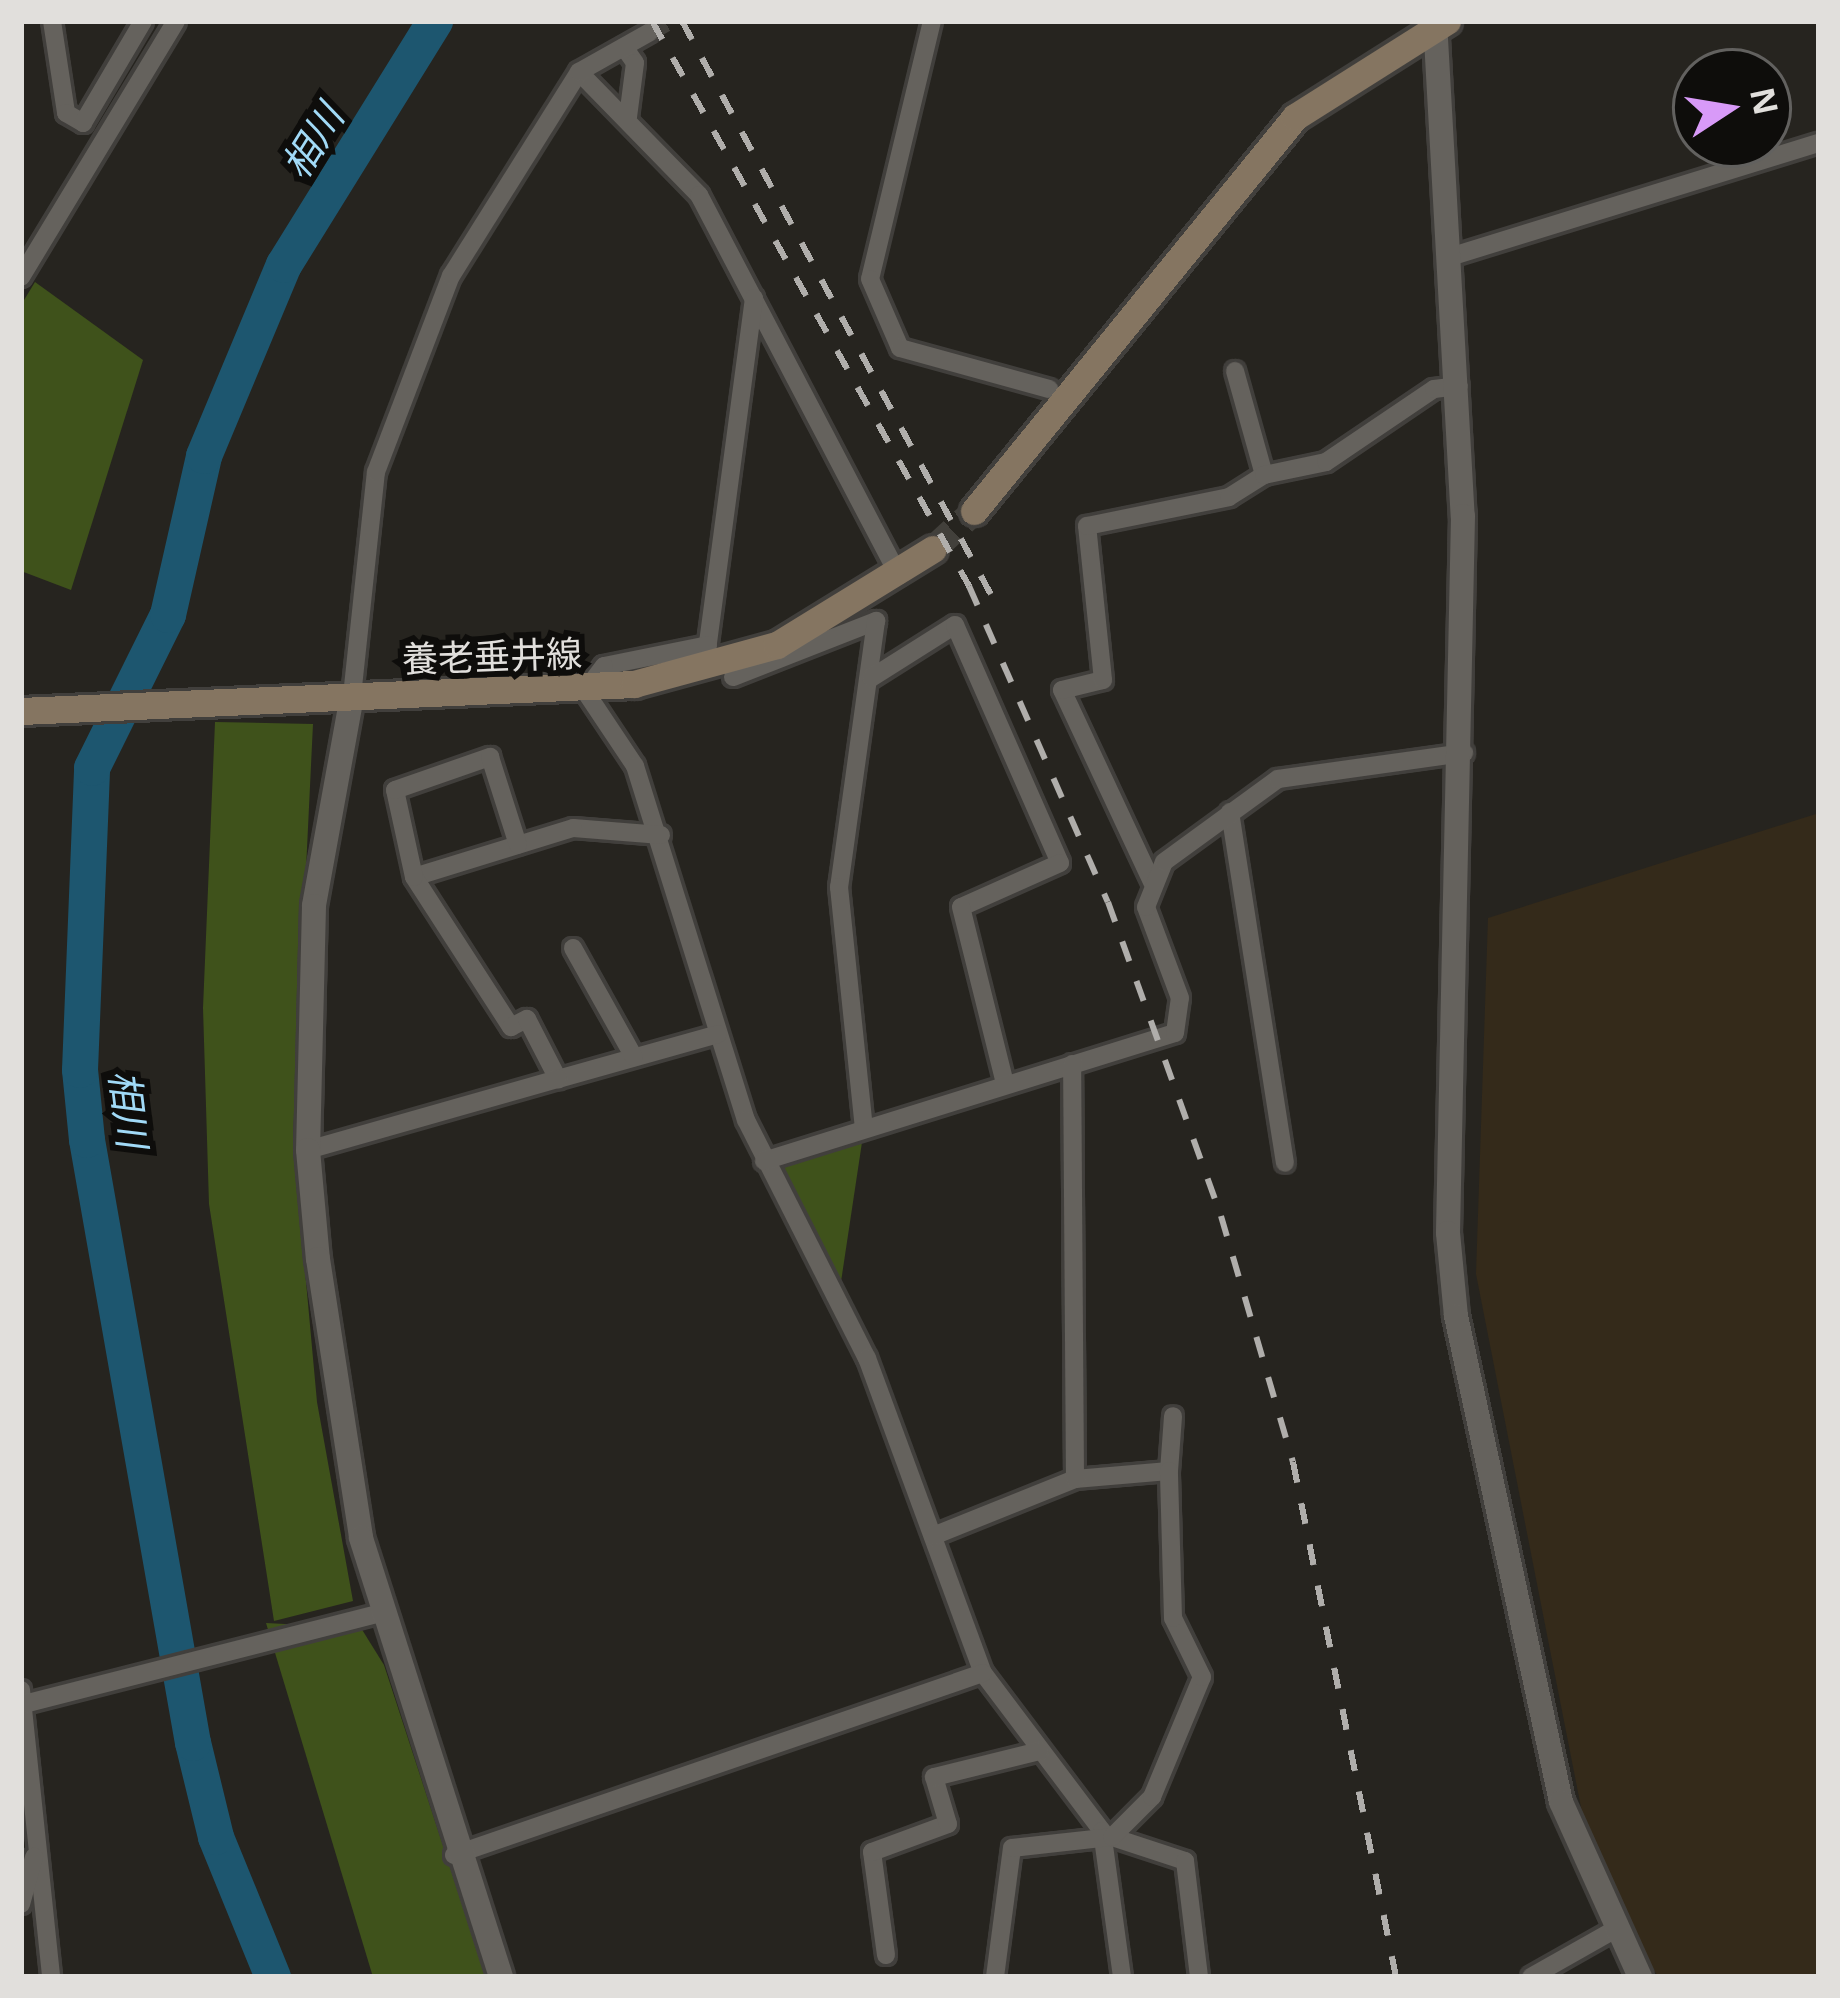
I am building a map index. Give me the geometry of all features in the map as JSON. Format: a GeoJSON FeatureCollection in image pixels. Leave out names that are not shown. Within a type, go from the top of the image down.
{"type":"FeatureCollection","features":[{"type":"Feature","properties":{"kind":"main road"},"geometry":{"type":"LineString","coordinates":[[974,512],[1294,117],[1439,23]]}},
{"type":"Feature","properties":{"kind":"main road","name":"養老垂井線"},"geometry":{"type":"LineString","coordinates":[[21,711],[585,691],[735,660],[899,576],[933,549]]}},
{"type":"Feature","properties":{"kind":"street"},"geometry":{"type":"LineString","coordinates":[[52,21],[66,112],[83,123],[143,21]]}},
{"type":"Feature","properties":{"kind":"street"},"geometry":{"type":"LineString","coordinates":[[21,277],[176,21]]}},
{"type":"Feature","properties":{"kind":"street"},"geometry":{"type":"LineString","coordinates":[[932,21],[871,279],[900,348],[970,376],[1049,389]]}},
{"type":"Feature","properties":{"kind":"street"},"geometry":{"type":"LineString","coordinates":[[1439,23],[1459,386],[1464,753],[1450,1102],[1456,1316],[1562,1802],[1614,1930],[1640,1977]]}},
{"type":"Feature","properties":{"kind":"street"},"geometry":{"type":"LineString","coordinates":[[501,1977],[372,1616],[347,1479],[308,1150],[314,906],[352,697],[360,557],[409,375],[451,276],[579,72],[650,32]]}},
{"type":"Feature","properties":{"kind":"street"},"geometry":{"type":"LineString","coordinates":[[624,46],[636,83],[628,117]]}},
{"type":"Feature","properties":{"kind":"street"},"geometry":{"type":"LineString","coordinates":[[579,72],[699,194],[899,576]]}},
{"type":"Feature","properties":{"kind":"street"},"geometry":{"type":"LineString","coordinates":[[1453,256],[1819,143]]}},
{"type":"Feature","properties":{"kind":"street"},"geometry":{"type":"LineString","coordinates":[[754,298],[708,645],[604,666],[585,691],[635,766],[661,835],[718,1034],[764,1161],[839,1295],[983,1673],[1107,1834],[1122,1977]]}},
{"type":"Feature","properties":{"kind":"street"},"geometry":{"type":"LineString","coordinates":[[1235,371],[1264,475]]}},
{"type":"Feature","properties":{"kind":"street"},"geometry":{"type":"LineString","coordinates":[[764,1161],[1072,1064],[1181,1024],[1147,907],[1152,882],[1062,690],[1103,680],[1087,526],[1229,497],[1264,475],[1326,462],[1434,389],[1459,386]]}},
{"type":"Feature","properties":{"kind":"street"},"geometry":{"type":"LineString","coordinates":[[733,677],[867,618],[876,621],[872,678],[839,887],[864,1129]]}},
{"type":"Feature","properties":{"kind":"street"},"geometry":{"type":"LineString","coordinates":[[872,678],[955,625],[1060,863],[961,908],[1005,1083]]}},
{"type":"Feature","properties":{"kind":"street"},"geometry":{"type":"LineString","coordinates":[[1152,882],[1230,812],[1278,779],[1464,753]]}},
{"type":"Feature","properties":{"kind":"street"},"geometry":{"type":"LineString","coordinates":[[518,845],[490,757],[395,790],[389,802],[414,877],[511,1027],[526,1019],[558,1079]]}},
{"type":"Feature","properties":{"kind":"street"},"geometry":{"type":"LineString","coordinates":[[1230,812],[1286,1162]]}},
{"type":"Feature","properties":{"kind":"street"},"geometry":{"type":"LineString","coordinates":[[414,877],[573,828],[661,835]]}},
{"type":"Feature","properties":{"kind":"street"},"geometry":{"type":"LineString","coordinates":[[573,948],[634,1057]]}},
{"type":"Feature","properties":{"kind":"street"},"geometry":{"type":"LineString","coordinates":[[308,1150],[718,1034]]}},
{"type":"Feature","properties":{"kind":"street"},"geometry":{"type":"LineString","coordinates":[[1072,1064],[1075,1479]]}},
{"type":"Feature","properties":{"kind":"street"},"geometry":{"type":"LineString","coordinates":[[1107,1834],[1152,1797],[1202,1677],[1173,1618],[1169,1471],[1173,1416]]}},
{"type":"Feature","properties":{"kind":"street"},"geometry":{"type":"LineString","coordinates":[[933,1536],[1075,1479],[1169,1471]]}},
{"type":"Feature","properties":{"kind":"street"},"geometry":{"type":"LineString","coordinates":[[51,1977],[34,1857],[29,1698],[372,1616]]}},
{"type":"Feature","properties":{"kind":"street"},"geometry":{"type":"LineString","coordinates":[[454,1856],[983,1673]]}},
{"type":"Feature","properties":{"kind":"street"},"geometry":{"type":"LineString","coordinates":[[886,1955],[872,1852],[948,1824],[934,1777],[1040,1751]]}},
{"type":"Feature","properties":{"kind":"street"},"geometry":{"type":"LineString","coordinates":[[995,1977],[1012,1848],[1107,1834],[1185,1861],[1199,1977]]}},
{"type":"Feature","properties":{"kind":"street"},"geometry":{"type":"LineString","coordinates":[[21,1904],[34,1857]]}},
{"type":"Feature","properties":{"kind":"street"},"geometry":{"type":"LineString","coordinates":[[1531,1977],[1614,1930]]}},
{"type":"Feature","properties":{"kind":"shaded area"},"geometry":{"type":"Polygon","coordinates":[[[1819,813],[1819,1977],[1658,1977],[1590,1853],[1476,1274],[1488,918],[1819,813]]]}},
{"type":"Feature","properties":{"kind":"green space"},"geometry":{"type":"Polygon","coordinates":[[[35,282],[143,360],[71,590],[21,571],[21,305],[35,282]]]}},
{"type":"Feature","properties":{"kind":"green space"},"geometry":{"type":"Polygon","coordinates":[[[215,722],[313,724],[293,1139],[317,1402],[353,1601],[274,1621],[209,1204],[203,1008],[215,722]]]}},
{"type":"Feature","properties":{"kind":"green space"},"geometry":{"type":"Polygon","coordinates":[[[864,1129],[839,1295],[764,1161],[864,1129]]]}},
{"type":"Feature","properties":{"kind":"green space"},"geometry":{"type":"Polygon","coordinates":[[[266,1623],[361,1628],[384,1665],[486,1977],[373,1977],[266,1623]]]}},
{"type":"Feature","properties":{"kind":"waterway","name":"相川"},"geometry":{"type":"LineString","coordinates":[[273,1977],[216,1837],[193,1743],[87,1140],[80,1070],[92,768],[168,615],[204,456],[284,265],[435,21]]}},
{"type":"Feature","properties":{"kind":"tunnel"},"geometry":{"type":"LineString","coordinates":[[650,32],[669,21]]}},
{"type":"Feature","properties":{"kind":"tunnel"},"geometry":{"type":"LineString","coordinates":[[933,549],[974,511]]}},
{"type":"Feature","properties":{"kind":"railway"},"geometry":{"type":"LineString","coordinates":[[652,21],[969,586],[1108,902],[1221,1216],[1293,1462],[1396,1977]]}},
{"type":"Feature","properties":{"kind":"railway"},"geometry":{"type":"LineString","coordinates":[[682,21],[995,602]]}}]}
